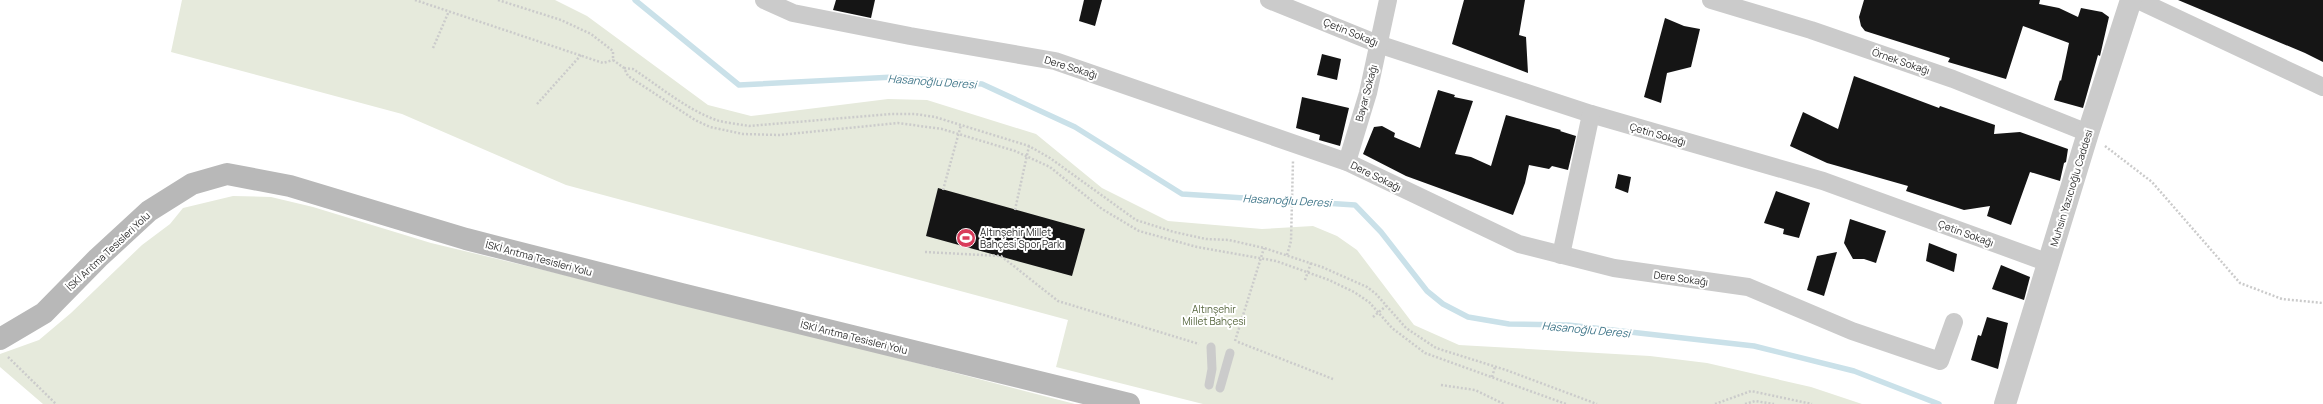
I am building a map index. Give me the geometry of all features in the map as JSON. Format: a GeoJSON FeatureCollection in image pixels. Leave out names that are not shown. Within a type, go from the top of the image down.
{"type":"FeatureCollection","features":[{"type":"Feature","properties":{"kind":"main road","name":"İSKİ Arıtma Tesisleri Yolu"},"geometry":{"type":"LineString","coordinates":[[3,347],[44,313],[98,258],[149,211],[192,184],[227,174],[290,186],[466,239],[681,294],[1129,404]]}},
{"type":"Feature","properties":{"kind":"street","name":"Dere Sokağı"},"geometry":{"type":"LineString","coordinates":[[764,0],[793,13],[910,36],[1055,61],[1347,162],[1519,244],[1614,268],[1748,287],[1852,331],[1940,361],[1954,322]]}},
{"type":"Feature","properties":{"kind":"street","name":"Çetin Sokağı"},"geometry":{"type":"LineString","coordinates":[[1269,0],[1378,44],[1592,114],[1823,181],[2049,263]]}},
{"type":"Feature","properties":{"kind":"street","name":"Bayar Sokağı"},"geometry":{"type":"LineString","coordinates":[[1347,162],[1368,93],[1388,0]]}},
{"type":"Feature","properties":{"kind":"street","name":"Örnek Sokağı"},"geometry":{"type":"LineString","coordinates":[[1711,0],[1811,30],[1953,79],[2088,133]]}},
{"type":"Feature","properties":{"kind":"street","name":"Muhsin Yazıcıoğlu Caddesi"},"geometry":{"type":"LineString","coordinates":[[2005,404],[2088,133],[2131,0]]}},
{"type":"Feature","properties":{"kind":"street"},"geometry":{"type":"LineString","coordinates":[[2138,0],[2323,87]]}},
{"type":"Feature","properties":{"kind":"street"},"geometry":{"type":"LineString","coordinates":[[1561,255],[1592,114]]}},
{"type":"Feature","properties":{"kind":"lane"},"geometry":{"type":"LineString","coordinates":[[1209,385],[1212,369],[1211,347]]}},
{"type":"Feature","properties":{"kind":"lane"},"geometry":{"type":"LineString","coordinates":[[1220,388],[1230,353]]}},
{"type":"Feature","properties":{"kind":"path"},"geometry":{"type":"LineString","coordinates":[[415,0],[604,63],[613,60]]}},
{"type":"Feature","properties":{"kind":"path"},"geometry":{"type":"LineString","coordinates":[[498,0],[561,20],[592,34],[613,51],[613,60]]}},
{"type":"Feature","properties":{"kind":"path"},"geometry":{"type":"LineString","coordinates":[[433,48],[449,11]]}},
{"type":"Feature","properties":{"kind":"path"},"geometry":{"type":"LineString","coordinates":[[537,104],[581,55]]}},
{"type":"Feature","properties":{"kind":"path"},"geometry":{"type":"LineString","coordinates":[[613,60],[624,68],[628,76],[695,120],[710,126],[742,134],[780,135],[898,124],[942,129],[1027,155],[1050,167],[1102,209],[1139,231],[1197,247],[1262,258],[1309,272],[1354,292],[1369,302],[1392,328],[1425,353],[1462,368],[1492,377],[1566,404]]}},
{"type":"Feature","properties":{"kind":"path"},"geometry":{"type":"LineString","coordinates":[[624,68],[633,69],[698,112],[716,120],[735,124],[765,125],[897,114],[935,117],[1029,146],[1050,158],[1136,220],[1174,232],[1264,248],[1311,264],[1367,287],[1406,328],[1436,348],[1495,367],[1597,404]]}},
{"type":"Feature","properties":{"kind":"path"},"geometry":{"type":"LineString","coordinates":[[943,190],[961,125]]}},
{"type":"Feature","properties":{"kind":"path"},"geometry":{"type":"LineString","coordinates":[[2088,133],[2152,182],[2240,283],[2282,299],[2323,303]]}},
{"type":"Feature","properties":{"kind":"path"},"geometry":{"type":"LineString","coordinates":[[1015,210],[1029,146]]}},
{"type":"Feature","properties":{"kind":"path"},"geometry":{"type":"LineString","coordinates":[[1287,255],[1290,248],[1291,233],[1292,168]]}},
{"type":"Feature","properties":{"kind":"path"},"geometry":{"type":"LineString","coordinates":[[1230,353],[1264,248]]}},
{"type":"Feature","properties":{"kind":"path"},"geometry":{"type":"LineString","coordinates":[[925,252],[1001,256],[1058,301],[1211,347]]}},
{"type":"Feature","properties":{"kind":"path"},"geometry":{"type":"LineString","coordinates":[[1305,280],[1311,264]]}},
{"type":"Feature","properties":{"kind":"path"},"geometry":{"type":"LineString","coordinates":[[1373,317],[1386,306]]}},
{"type":"Feature","properties":{"kind":"path"},"geometry":{"type":"LineString","coordinates":[[1234,341],[1333,380]]}},
{"type":"Feature","properties":{"kind":"path"},"geometry":{"type":"LineString","coordinates":[[3,347],[56,404]]}},
{"type":"Feature","properties":{"kind":"path"},"geometry":{"type":"LineString","coordinates":[[1492,377],[1495,367]]}},
{"type":"Feature","properties":{"kind":"path"},"geometry":{"type":"LineString","coordinates":[[1441,385],[1475,390],[1504,404]]}},
{"type":"Feature","properties":{"kind":"path"},"geometry":{"type":"LineString","coordinates":[[1715,404],[1751,391],[1812,404]]}},
{"type":"Feature","properties":{"kind":"path"},"geometry":{"type":"LineString","coordinates":[[1745,404],[1755,401],[1774,404]]}},
{"type":"Feature","properties":{"kind":"green space","name":"Altınşehir Millet Bahçesi"},"geometry":{"type":"Polygon","coordinates":[[[182,0],[555,0],[587,16],[708,105],[751,116],[888,99],[927,100],[1036,134],[1102,188],[1168,221],[1262,229],[1313,226],[1337,236],[1357,250],[1414,325],[1459,345],[1650,356],[1707,363],[1811,387],[1862,404],[1203,404],[1056,367],[1068,320],[566,185],[402,114],[171,52],[182,0]]]}},
{"type":"Feature","properties":{"kind":"green space"},"geometry":{"type":"Polygon","coordinates":[[[233,196],[271,197],[313,207],[431,243],[748,319],[1075,404],[43,404],[0,367],[0,354],[39,340],[71,313],[142,245],[170,224],[183,208],[233,196]]]}},
{"type":"Feature","properties":{"kind":"building"},"geometry":{"type":"Polygon","coordinates":[[[836,0],[875,0],[871,18],[833,10],[836,0]]]}},
{"type":"Feature","properties":{"kind":"building"},"geometry":{"type":"Polygon","coordinates":[[[1084,0],[1102,0],[1095,26],[1079,21],[1084,0]]]}},
{"type":"Feature","properties":{"kind":"building"},"geometry":{"type":"Polygon","coordinates":[[[1464,0],[1525,0],[1519,35],[1526,37],[1528,73],[1452,44],[1464,0]]]}},
{"type":"Feature","properties":{"kind":"building"},"geometry":{"type":"Polygon","coordinates":[[[1864,0],[2040,0],[2039,4],[2059,8],[2078,17],[2081,8],[2102,12],[2109,17],[2100,56],[2098,55],[2083,108],[2054,100],[2060,80],[2061,81],[2069,43],[2023,26],[2006,79],[1948,62],[1950,58],[1865,31],[1861,26],[1859,17],[1864,0]]]}},
{"type":"Feature","properties":{"kind":"building"},"geometry":{"type":"Polygon","coordinates":[[[2178,0],[2323,0],[2323,62],[2305,53],[2178,0]]]}},
{"type":"Feature","properties":{"kind":"building"},"geometry":{"type":"Polygon","coordinates":[[[1665,18],[1684,26],[1700,29],[1691,67],[1667,73],[1661,103],[1644,97],[1665,18]]]}},
{"type":"Feature","properties":{"kind":"building"},"geometry":{"type":"Polygon","coordinates":[[[1322,54],[1341,59],[1337,80],[1317,75],[1322,54]]]}},
{"type":"Feature","properties":{"kind":"building"},"geometry":{"type":"Polygon","coordinates":[[[1854,76],[1939,108],[1940,106],[1995,125],[1994,134],[2020,132],[2068,149],[2066,162],[2064,163],[2060,181],[2030,172],[2011,225],[1987,216],[1990,206],[1964,210],[1906,191],[1908,186],[1827,163],[1790,146],[1803,112],[1838,129],[1854,76]]]}},
{"type":"Feature","properties":{"kind":"building"},"geometry":{"type":"Polygon","coordinates":[[[1438,90],[1455,95],[1454,97],[1473,101],[1455,154],[1471,157],[1491,166],[1506,115],[1561,130],[1560,131],[1576,136],[1568,170],[1552,166],[1549,169],[1529,165],[1525,183],[1513,215],[1406,176],[1363,154],[1374,127],[1382,126],[1395,133],[1394,137],[1420,148],[1438,90]]]}},
{"type":"Feature","properties":{"kind":"building"},"geometry":{"type":"Polygon","coordinates":[[[1302,97],[1349,108],[1340,146],[1319,140],[1320,135],[1296,128],[1302,97]]]}},
{"type":"Feature","properties":{"kind":"building"},"geometry":{"type":"Polygon","coordinates":[[[1618,174],[1631,177],[1628,193],[1615,188],[1618,174]]]}},
{"type":"Feature","properties":{"kind":"building"},"geometry":{"type":"Polygon","coordinates":[[[938,188],[1085,229],[1072,276],[926,236],[938,188]]]}},
{"type":"Feature","properties":{"kind":"building"},"geometry":{"type":"Polygon","coordinates":[[[1776,191],[1810,203],[1799,238],[1783,234],[1784,229],[1764,223],[1776,191]]]}},
{"type":"Feature","properties":{"kind":"building"},"geometry":{"type":"Polygon","coordinates":[[[1850,219],[1886,231],[1876,263],[1864,259],[1853,259],[1844,243],[1850,219]]]}},
{"type":"Feature","properties":{"kind":"building"},"geometry":{"type":"Polygon","coordinates":[[[1929,243],[1957,254],[1954,272],[1926,261],[1929,243]]]}},
{"type":"Feature","properties":{"kind":"building"},"geometry":{"type":"Polygon","coordinates":[[[1837,252],[1824,296],[1807,290],[1817,256],[1837,252]]]}},
{"type":"Feature","properties":{"kind":"building"},"geometry":{"type":"Polygon","coordinates":[[[2001,265],[2030,277],[2024,300],[1992,289],[2001,265]]]}},
{"type":"Feature","properties":{"kind":"building"},"geometry":{"type":"Polygon","coordinates":[[[1987,317],[2008,323],[1998,369],[1971,360],[1978,335],[1981,336],[1987,317]]]}},
{"type":"Feature","properties":{"kind":"waterway","name":"Hasanoğlu Deresi"},"geometry":{"type":"LineString","coordinates":[[635,0],[739,85],[894,77],[982,84],[1075,127],[1182,194],[1355,205],[1381,232],[1427,291],[1443,304],[1468,317],[1509,324],[1568,325],[1754,346],[1854,371],[1939,404]]}},
{"type":"Feature","properties":{"kind":"place","name":"Altınşehir Millet Bahçesi Spor Parkı"},"geometry":{"type":"Point","coordinates":[966,238]}}]}
